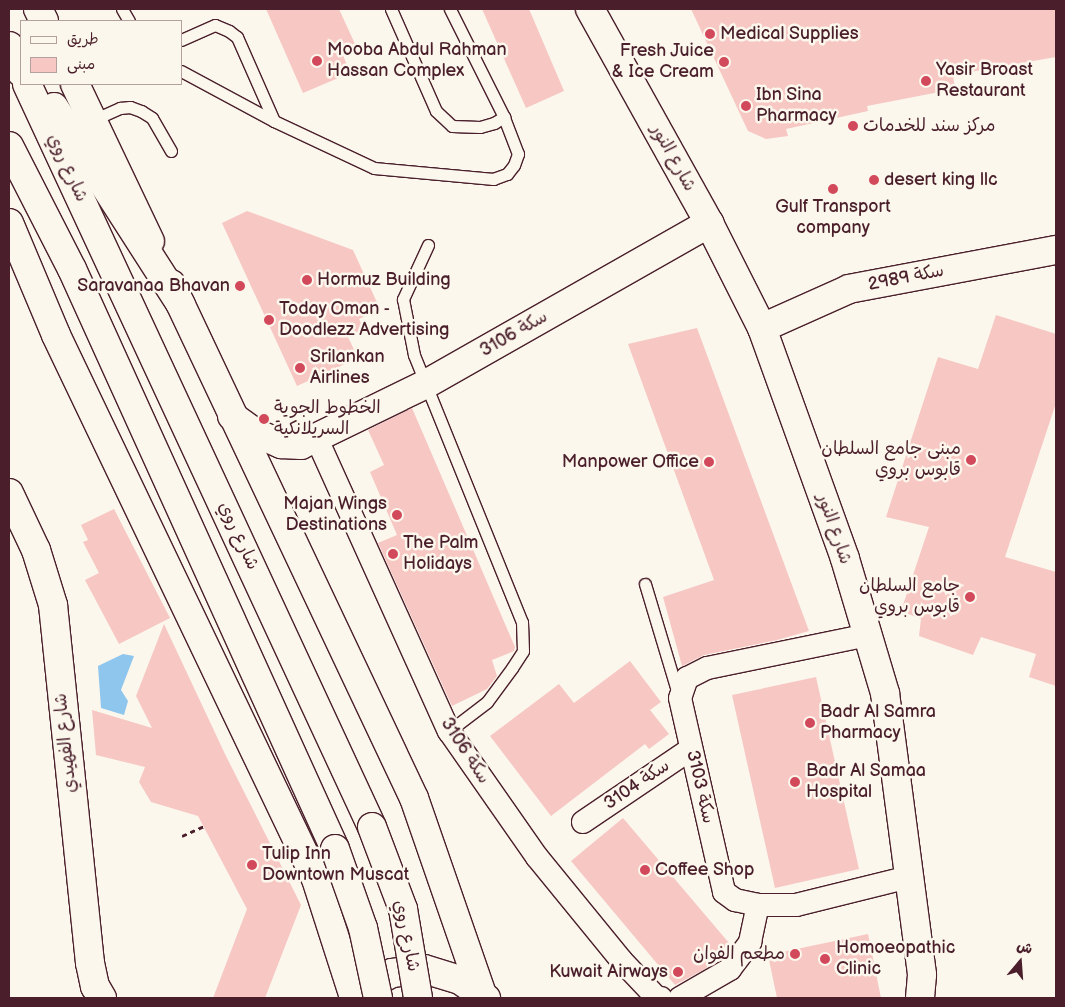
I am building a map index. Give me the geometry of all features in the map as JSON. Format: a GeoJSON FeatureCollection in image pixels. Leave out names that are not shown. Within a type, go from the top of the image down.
{"type":"FeatureCollection","features":[{"type":"Feature","properties":{"kind":"main road","name":"شارع النور"},"geometry":{"type":"LineString","coordinates":[[596,11],[709,223],[762,328],[845,559],[885,693],[921,986],[937,998]]}},
{"type":"Feature","properties":{"kind":"main road"},"geometry":{"type":"LineString","coordinates":[[9,36],[20,54]]}},
{"type":"Feature","properties":{"kind":"main road"},"geometry":{"type":"LineString","coordinates":[[9,46],[20,70]]}},
{"type":"Feature","properties":{"kind":"main road","name":"شارع روي"},"geometry":{"type":"LineString","coordinates":[[27,85],[372,827],[403,909],[418,998]]}},
{"type":"Feature","properties":{"kind":"main road"},"geometry":{"type":"LineString","coordinates":[[40,85],[181,305]]}},
{"type":"Feature","properties":{"kind":"main road"},"geometry":{"type":"LineString","coordinates":[[76,85],[414,798],[484,996]]}},
{"type":"Feature","properties":{"kind":"main road"},"geometry":{"type":"LineString","coordinates":[[9,146],[72,269],[335,849],[363,928],[360,997]]}},
{"type":"Feature","properties":{"kind":"main road"},"geometry":{"type":"LineString","coordinates":[[9,223],[56,335],[316,879],[360,997]]}},
{"type":"Feature","properties":{"kind":"main road","name":"سكة 3106"},"geometry":{"type":"LineString","coordinates":[[232,416],[254,432],[281,444],[301,445],[426,384],[709,223]]}},
{"type":"Feature","properties":{"kind":"main road","name":"سكة 2989"},"geometry":{"type":"LineString","coordinates":[[762,328],[849,289],[1056,250]]}},
{"type":"Feature","properties":{"kind":"main road","name":"شارع الفهيدي"},"geometry":{"type":"LineString","coordinates":[[9,493],[36,550],[53,605],[82,891],[96,994]]}},
{"type":"Feature","properties":{"kind":"main road"},"geometry":{"type":"LineString","coordinates":[[360,997],[392,973],[424,969],[460,980],[484,996]]}},
{"type":"Feature","properties":{"kind":"street","name":"سكة 3106"},"geometry":{"type":"LineString","coordinates":[[316,437],[449,731],[537,857],[621,960],[656,997],[661,998]]}},
{"type":"Feature","properties":{"kind":"street"},"geometry":{"type":"LineString","coordinates":[[680,698],[687,678],[707,668],[868,635]]}},
{"type":"Feature","properties":{"kind":"street","name":"سكة 3103"},"geometry":{"type":"LineString","coordinates":[[680,698],[724,892],[735,900],[758,905],[796,904],[909,877]]}},
{"type":"Feature","properties":{"kind":"street","name":"سكة 3104"},"geometry":{"type":"LineString","coordinates":[[583,822],[691,749]]}},
{"type":"Feature","properties":{"kind":"street"},"geometry":{"type":"LineString","coordinates":[[680,998],[730,969],[750,942],[758,905]]}},
{"type":"Feature","properties":{"kind":"lane"},"geometry":{"type":"LineString","coordinates":[[122,9],[128,20]]}},
{"type":"Feature","properties":{"kind":"lane"},"geometry":{"type":"LineString","coordinates":[[391,9],[436,111],[452,126],[480,127],[494,123],[504,117]]}},
{"type":"Feature","properties":{"kind":"lane"},"geometry":{"type":"LineString","coordinates":[[182,72],[274,121],[374,168],[493,179],[507,174],[514,165],[518,154],[504,117],[450,9]]}},
{"type":"Feature","properties":{"kind":"lane"},"geometry":{"type":"LineString","coordinates":[[182,40],[216,26],[229,31],[237,37],[274,121]]}},
{"type":"Feature","properties":{"kind":"lane"},"geometry":{"type":"LineString","coordinates":[[93,120],[120,108],[130,107],[141,111],[152,118],[171,151]]}},
{"type":"Feature","properties":{"kind":"lane"},"geometry":{"type":"LineString","coordinates":[[428,245],[402,299],[414,355],[522,622],[523,651],[512,668],[487,702],[449,731]]}},
{"type":"Feature","properties":{"kind":"lane"},"geometry":{"type":"LineString","coordinates":[[645,584],[680,698]]}},
{"type":"Feature","properties":{"kind":"path"},"geometry":{"type":"LineString","coordinates":[[182,836],[204,826]]}},
{"type":"Feature","properties":{"kind":"water"},"geometry":{"type":"Polygon","coordinates":[[[123,654],[134,656],[121,690],[128,701],[124,715],[101,708],[98,666],[123,654]]]}},
{"type":"Feature","properties":{"kind":"building","name":"Mooba Abdul Rahman Hassan Complex"},"geometry":{"type":"Polygon","coordinates":[[[266,9],[339,9],[355,44],[341,50],[350,73],[303,93],[266,9]]]}},
{"type":"Feature","properties":{"kind":"building"},"geometry":{"type":"Polygon","coordinates":[[[482,9],[529,9],[564,91],[526,108],[482,9]]]}},
{"type":"Feature","properties":{"kind":"building"},"geometry":{"type":"Polygon","coordinates":[[[691,9],[1056,9],[1056,57],[953,75],[955,89],[867,106],[868,111],[786,129],[788,136],[766,139],[748,131],[691,9]]]}},
{"type":"Feature","properties":{"kind":"building","name":"Hormuz Building"},"geometry":{"type":"Polygon","coordinates":[[[247,211],[353,250],[380,309],[359,319],[364,329],[348,337],[358,358],[297,386],[222,223],[247,211]]]}},
{"type":"Feature","properties":{"kind":"building","name":"مبنى جامع السلطان قابوس بروي"},"geometry":{"type":"Polygon","coordinates":[[[996,315],[1056,334],[1056,403],[1005,557],[1056,572],[1056,686],[1029,677],[1036,654],[981,637],[973,655],[919,636],[921,619],[901,611],[929,527],[886,517],[938,357],[978,369],[996,315]]]}},
{"type":"Feature","properties":{"kind":"building","name":"Manpower Office"},"geometry":{"type":"Polygon","coordinates":[[[697,328],[809,631],[777,640],[704,655],[682,666],[663,597],[714,580],[628,344],[697,328]]]}},
{"type":"Feature","properties":{"kind":"building"},"geometry":{"type":"Polygon","coordinates":[[[412,408],[515,647],[514,651],[492,660],[497,676],[487,689],[452,706],[378,543],[397,535],[370,472],[384,465],[368,430],[412,408]]]}},
{"type":"Feature","properties":{"kind":"building"},"geometry":{"type":"Polygon","coordinates":[[[114,509],[170,618],[119,644],[85,580],[99,573],[83,542],[88,540],[81,525],[114,509]]]}},
{"type":"Feature","properties":{"kind":"building"},"geometry":{"type":"Polygon","coordinates":[[[164,624],[225,754],[301,905],[265,998],[213,998],[247,909],[198,816],[151,802],[139,782],[145,767],[96,755],[92,710],[152,728],[136,696],[164,624]]]}},
{"type":"Feature","properties":{"kind":"building"},"geometry":{"type":"Polygon","coordinates":[[[630,661],[661,702],[650,710],[669,734],[649,749],[645,744],[551,816],[490,736],[559,684],[574,703],[630,661]]]}},
{"type":"Feature","properties":{"kind":"building","name":"Badr Al Samaa Hospital"},"geometry":{"type":"Polygon","coordinates":[[[816,677],[859,869],[775,888],[732,695],[816,677]]]}},
{"type":"Feature","properties":{"kind":"building"},"geometry":{"type":"Polygon","coordinates":[[[623,818],[729,943],[705,969],[675,985],[571,861],[623,818]]]}},
{"type":"Feature","properties":{"kind":"building"},"geometry":{"type":"Polygon","coordinates":[[[868,934],[881,998],[777,998],[768,955],[868,934]]]}},
{"type":"Feature","properties":{"kind":"place","name":"Medical Supplies"},"geometry":{"type":"Point","coordinates":[710,34]}},
{"type":"Feature","properties":{"kind":"place","name":"Mooba Abdul Rahman Hassan Complex"},"geometry":{"type":"Point","coordinates":[317,61]}},
{"type":"Feature","properties":{"kind":"place","name":"Fresh Juice & Ice Cream"},"geometry":{"type":"Point","coordinates":[724,62]}},
{"type":"Feature","properties":{"kind":"place","name":"Yasir Broast Restaurant"},"geometry":{"type":"Point","coordinates":[926,81]}},
{"type":"Feature","properties":{"kind":"place","name":"Ibn Sina Pharmacy"},"geometry":{"type":"Point","coordinates":[746,106]}},
{"type":"Feature","properties":{"kind":"place","name":"مركز سند للخدمات"},"geometry":{"type":"Point","coordinates":[853,126]}},
{"type":"Feature","properties":{"kind":"place","name":"desert king llc"},"geometry":{"type":"Point","coordinates":[874,180]}},
{"type":"Feature","properties":{"kind":"place","name":"Gulf Transport company"},"geometry":{"type":"Point","coordinates":[833,189]}},
{"type":"Feature","properties":{"kind":"place","name":"Hormuz Building"},"geometry":{"type":"Point","coordinates":[307,280]}},
{"type":"Feature","properties":{"kind":"place","name":"Saravanaa Bhavan"},"geometry":{"type":"Point","coordinates":[240,286]}},
{"type":"Feature","properties":{"kind":"place","name":"Today Oman - Doodlezz Advertising"},"geometry":{"type":"Point","coordinates":[269,320]}},
{"type":"Feature","properties":{"kind":"place","name":"Srilankan Airlines"},"geometry":{"type":"Point","coordinates":[300,368]}},
{"type":"Feature","properties":{"kind":"place","name":"الخطوط الجوية السريلانكية"},"geometry":{"type":"Point","coordinates":[264,419]}},
{"type":"Feature","properties":{"kind":"place","name":"مبنى جامع السلطان قابوس بروي"},"geometry":{"type":"Point","coordinates":[971,460]}},
{"type":"Feature","properties":{"kind":"place","name":"Manpower Office"},"geometry":{"type":"Point","coordinates":[709,462]}},
{"type":"Feature","properties":{"kind":"place","name":"Majan Wings Destinations"},"geometry":{"type":"Point","coordinates":[397,515]}},
{"type":"Feature","properties":{"kind":"place","name":"The Palm Holidays"},"geometry":{"type":"Point","coordinates":[393,554]}},
{"type":"Feature","properties":{"kind":"place","name":"جامع السلطان قابوس بروي"},"geometry":{"type":"Point","coordinates":[970,597]}},
{"type":"Feature","properties":{"kind":"place","name":"Badr Al Samra Pharmacy"},"geometry":{"type":"Point","coordinates":[810,723]}},
{"type":"Feature","properties":{"kind":"place","name":"Badr Al Samaa Hospital"},"geometry":{"type":"Point","coordinates":[795,782]}},
{"type":"Feature","properties":{"kind":"place","name":"Tulip Inn Downtown Muscat"},"geometry":{"type":"Point","coordinates":[252,865]}},
{"type":"Feature","properties":{"kind":"place","name":"Coffee Shop"},"geometry":{"type":"Point","coordinates":[645,870]}},
{"type":"Feature","properties":{"kind":"place","name":"مطعم الفوان"},"geometry":{"type":"Point","coordinates":[795,954]}},
{"type":"Feature","properties":{"kind":"place","name":"Homoeopathic Clinic"},"geometry":{"type":"Point","coordinates":[825,959]}},
{"type":"Feature","properties":{"kind":"place","name":"Kuwait Airways"},"geometry":{"type":"Point","coordinates":[678,972]}}]}
